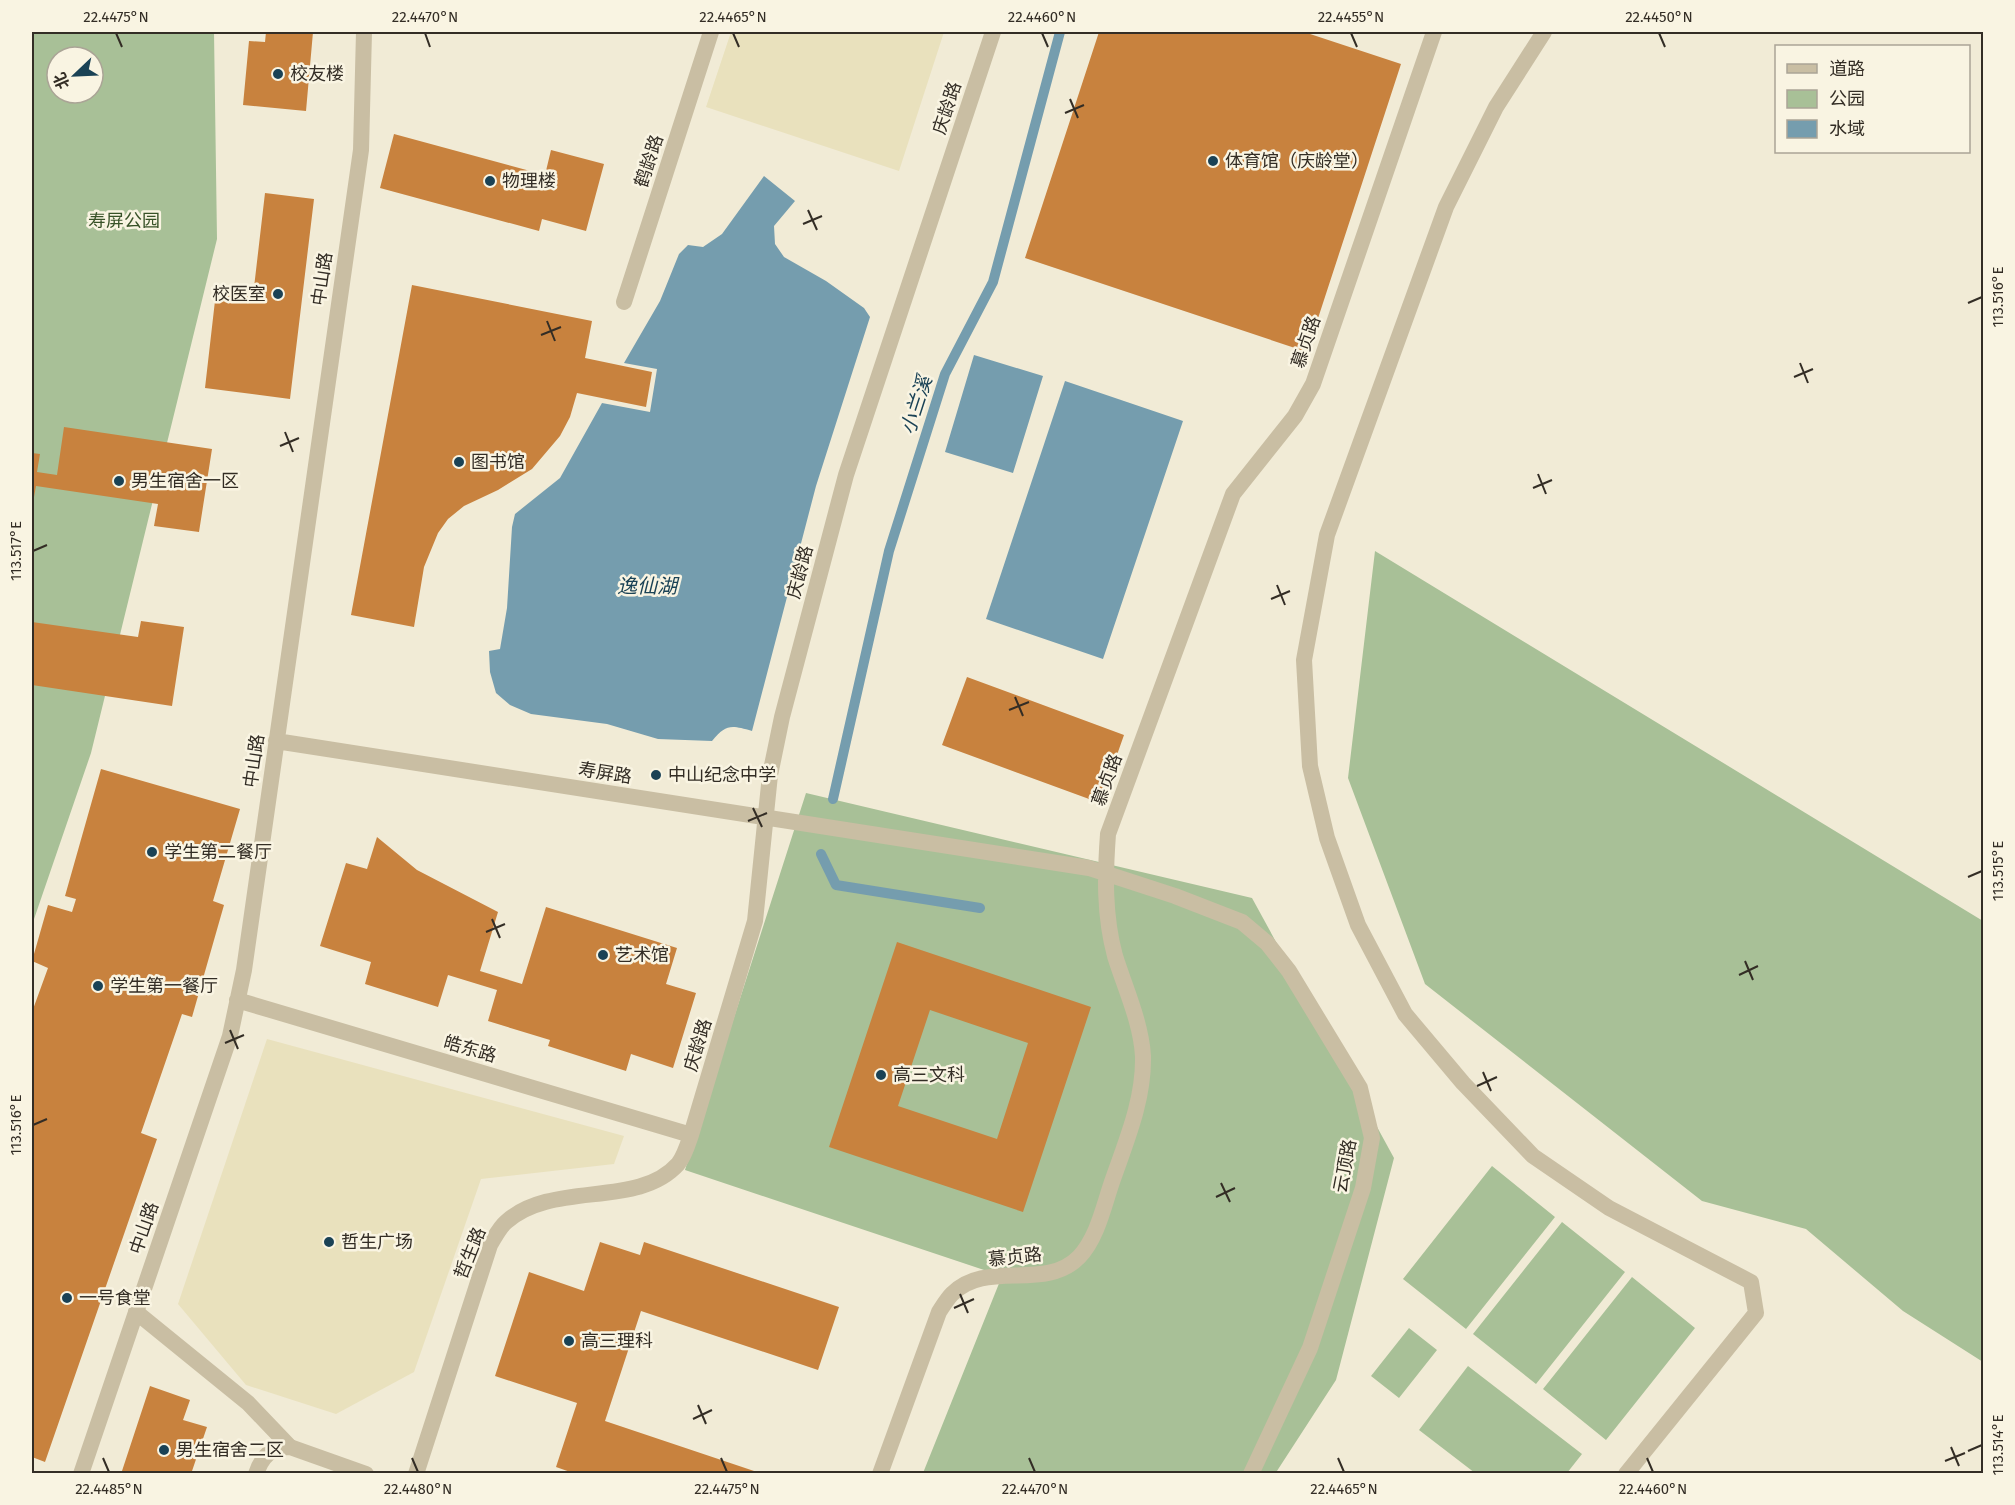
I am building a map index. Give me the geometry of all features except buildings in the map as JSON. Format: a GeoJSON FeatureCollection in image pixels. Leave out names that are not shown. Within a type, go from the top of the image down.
{"type":"FeatureCollection","features":[{"type":"Feature","properties":{"kind":"street","name":"中山路"},"geometry":{"type":"LineString","coordinates":[[81,1473],[230,1036],[276,741],[361,150],[364,32]]}},
{"type":"Feature","properties":{"kind":"street","name":"鹤龄路"},"geometry":{"type":"LineString","coordinates":[[624,302],[711,32]]}},
{"type":"Feature","properties":{"kind":"street","name":"庆龄路"},"geometry":{"type":"LineString","coordinates":[[692,1134],[755,921],[770,775],[782,717],[846,475],[993,32]]}},
{"type":"Feature","properties":{"kind":"street","name":"慕贞路"},"geometry":{"type":"LineString","coordinates":[[879,1473],[939,1312],[952,1293],[973,1281],[993,1277],[1041,1275],[1064,1269],[1079,1257],[1093,1237],[1136,1112],[1142,1081],[1143,1054],[1139,1031],[1115,954],[1107,917],[1105,873],[1108,834],[1220,524],[1233,494],[1295,416],[1313,384],[1434,32]]}},
{"type":"Feature","properties":{"kind":"street"},"geometry":{"type":"LineString","coordinates":[[1544,32],[1496,107],[1446,207],[1327,535],[1304,660],[1310,766],[1327,838],[1358,925],[1405,1014],[1463,1083],[1533,1156],[1609,1208],[1751,1282],[1756,1313],[1626,1473]]}},
{"type":"Feature","properties":{"kind":"street","name":"寿屏路"},"geometry":{"type":"LineString","coordinates":[[276,741],[765,817],[1105,873]]}},
{"type":"Feature","properties":{"kind":"street","name":"云顶路"},"geometry":{"type":"LineString","coordinates":[[1105,873],[1242,921],[1267,943],[1312,1006],[1360,1088],[1367,1115],[1372,1138],[1369,1162],[1326,1305],[1310,1348],[1251,1473]]}},
{"type":"Feature","properties":{"kind":"street","name":"皓东路"},"geometry":{"type":"LineString","coordinates":[[237,1000],[692,1134]]}},
{"type":"Feature","properties":{"kind":"street","name":"哲生路"},"geometry":{"type":"LineString","coordinates":[[416,1473],[490,1245],[504,1223],[520,1211],[543,1203],[633,1188],[661,1179],[679,1163],[692,1134]]}},
{"type":"Feature","properties":{"kind":"street"},"geometry":{"type":"LineString","coordinates":[[136,1312],[248,1403],[290,1447]]}},
{"type":"Feature","properties":{"kind":"street"},"geometry":{"type":"LineString","coordinates":[[256,1473],[267,1454],[278,1447],[290,1447],[366,1473]]}},
{"type":"Feature","properties":{"kind":"green space","name":"寿屏公园"},"geometry":{"type":"Polygon","coordinates":[[[32,32],[214,32],[217,239],[91,753],[32,925],[32,32]]]}},
{"type":"Feature","properties":{"kind":"green space"},"geometry":{"type":"Polygon","coordinates":[[[1375,551],[1983,921],[1983,1362],[1903,1311],[1806,1229],[1702,1201],[1425,984],[1348,778],[1375,551]]]}},
{"type":"Feature","properties":{"kind":"green space"},"geometry":{"type":"Polygon","coordinates":[[[806,793],[1252,898],[1394,1158],[1336,1380],[1275,1474],[923,1473],[1002,1276],[685,1170],[806,793]]]}},
{"type":"Feature","properties":{"kind":"green space"},"geometry":{"type":"Polygon","coordinates":[[[1492,1166],[1555,1217],[1466,1329],[1403,1279],[1492,1166]]]}},
{"type":"Feature","properties":{"kind":"green space"},"geometry":{"type":"Polygon","coordinates":[[[1562,1222],[1625,1272],[1536,1384],[1473,1334],[1562,1222]]]}},
{"type":"Feature","properties":{"kind":"green space"},"geometry":{"type":"Polygon","coordinates":[[[1632,1277],[1695,1328],[1606,1440],[1543,1389],[1632,1277]]]}},
{"type":"Feature","properties":{"kind":"green space"},"geometry":{"type":"Polygon","coordinates":[[[1409,1328],[1437,1350],[1399,1398],[1371,1376],[1409,1328]]]}},
{"type":"Feature","properties":{"kind":"green space"},"geometry":{"type":"Polygon","coordinates":[[[1468,1366],[1582,1454],[1567,1473],[1475,1473],[1419,1430],[1468,1366]]]}},
{"type":"Feature","properties":{"kind":"shaded area"},"geometry":{"type":"Polygon","coordinates":[[[731,32],[944,32],[899,171],[706,107],[731,32]]]}},
{"type":"Feature","properties":{"kind":"shaded area","name":"哲生广场"},"geometry":{"type":"Polygon","coordinates":[[[267,1039],[624,1136],[614,1164],[481,1179],[414,1372],[336,1414],[246,1385],[178,1304],[267,1039]]]}},
{"type":"Feature","properties":{"kind":"water","name":"逸仙湖"},"geometry":{"type":"Polygon","coordinates":[[[764,176],[795,201],[774,226],[775,244],[784,257],[826,281],[864,308],[870,317],[816,486],[752,731],[729,727],[721,731],[712,741],[658,739],[607,724],[531,714],[510,705],[496,693],[490,672],[489,651],[500,649],[507,608],[512,527],[515,514],[560,478],[602,403],[650,412],[657,369],[624,363],[660,301],[679,254],[688,245],[703,247],[722,234],[764,176]]]}},
{"type":"Feature","properties":{"kind":"water"},"geometry":{"type":"Polygon","coordinates":[[[974,355],[1043,376],[1013,473],[945,452],[974,355]]]}},
{"type":"Feature","properties":{"kind":"water"},"geometry":{"type":"Polygon","coordinates":[[[1065,381],[1183,421],[1103,659],[986,619],[1065,381]]]}},
{"type":"Feature","properties":{"kind":"waterway","name":"小兰溪"},"geometry":{"type":"LineString","coordinates":[[833,799],[889,551],[945,374],[993,282],[1060,32]]}},
{"type":"Feature","properties":{"kind":"waterway"},"geometry":{"type":"LineString","coordinates":[[821,854],[836,885],[980,908]]}},
{"type":"Feature","properties":{"kind":"place","name":"校友楼"},"geometry":{"type":"Point","coordinates":[278,74]}},
{"type":"Feature","properties":{"kind":"place","name":"体育馆（庆龄堂）"},"geometry":{"type":"Point","coordinates":[1213,161]}},
{"type":"Feature","properties":{"kind":"place","name":"物理楼"},"geometry":{"type":"Point","coordinates":[490,181]}},
{"type":"Feature","properties":{"kind":"place","name":"校医室"},"geometry":{"type":"Point","coordinates":[278,294]}},
{"type":"Feature","properties":{"kind":"place","name":"图书馆"},"geometry":{"type":"Point","coordinates":[459,462]}},
{"type":"Feature","properties":{"kind":"place","name":"男生宿舍一区"},"geometry":{"type":"Point","coordinates":[119,481]}},
{"type":"Feature","properties":{"kind":"place","name":"中山纪念中学"},"geometry":{"type":"Point","coordinates":[656,775]}},
{"type":"Feature","properties":{"kind":"place","name":"学生第二餐厅"},"geometry":{"type":"Point","coordinates":[152,852]}},
{"type":"Feature","properties":{"kind":"place","name":"艺术馆"},"geometry":{"type":"Point","coordinates":[603,955]}},
{"type":"Feature","properties":{"kind":"place","name":"学生第一餐厅"},"geometry":{"type":"Point","coordinates":[98,986]}},
{"type":"Feature","properties":{"kind":"place","name":"高三文科"},"geometry":{"type":"Point","coordinates":[881,1075]}},
{"type":"Feature","properties":{"kind":"place","name":"哲生广场"},"geometry":{"type":"Point","coordinates":[329,1242]}},
{"type":"Feature","properties":{"kind":"place","name":"一号食堂"},"geometry":{"type":"Point","coordinates":[67,1298]}},
{"type":"Feature","properties":{"kind":"place","name":"高三理科"},"geometry":{"type":"Point","coordinates":[569,1341]}},
{"type":"Feature","properties":{"kind":"place","name":"男生宿舍二区"},"geometry":{"type":"Point","coordinates":[164,1450]}}]}
